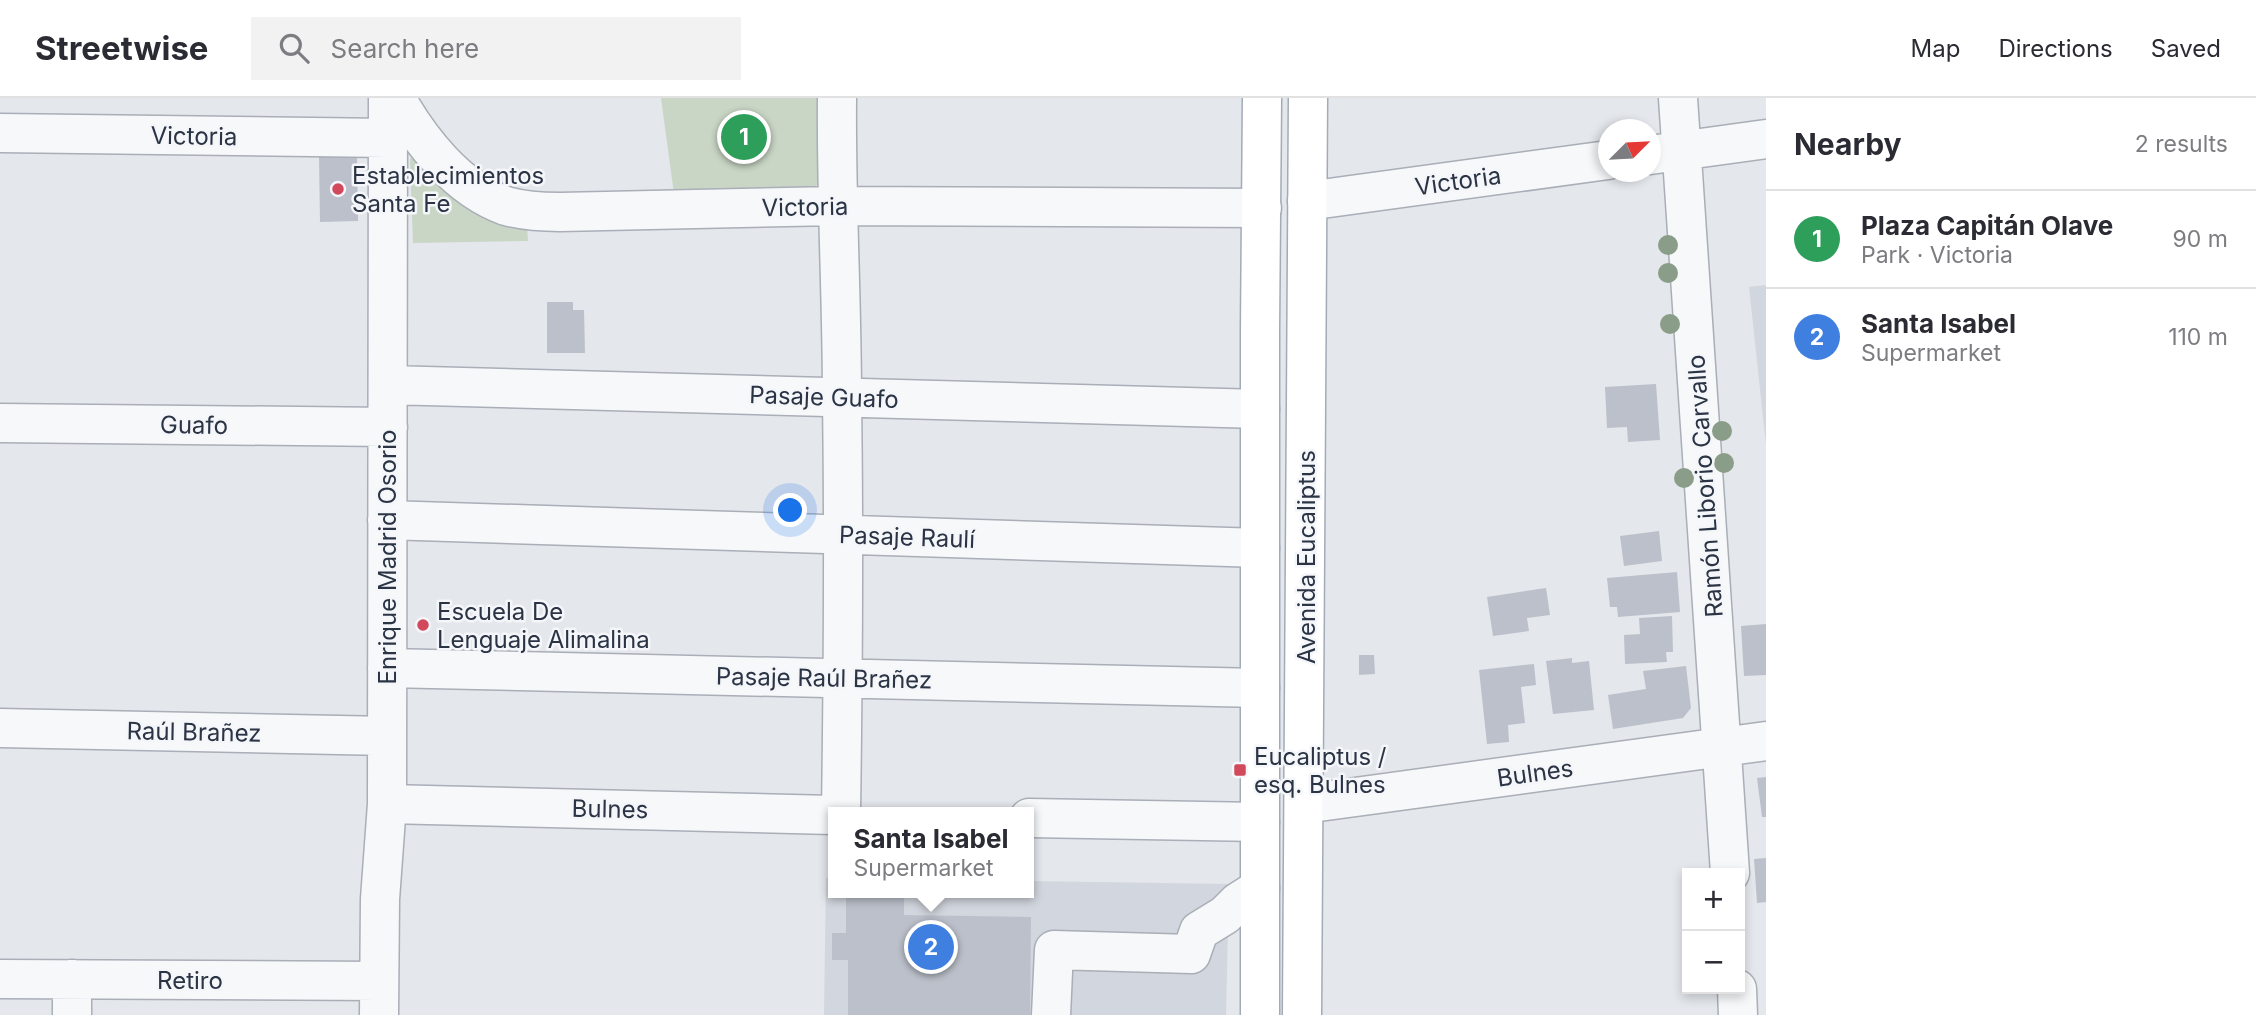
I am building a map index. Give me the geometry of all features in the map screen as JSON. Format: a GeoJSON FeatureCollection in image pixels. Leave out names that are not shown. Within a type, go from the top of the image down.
{"type":"FeatureCollection","features":[{"type":"Feature","properties":{"kind":"main road","name":"Avenida Eucaliptus"},"geometry":{"type":"LineString","coordinates":[[1260,1015],[1262,98]]}},
{"type":"Feature","properties":{"kind":"main road","name":"Avenida Eucaliptus"},"geometry":{"type":"LineString","coordinates":[[1302,1015],[1308,98]]}},
{"type":"Feature","properties":{"kind":"main road"},"geometry":{"type":"LineString","coordinates":[[1260,330],[1273,323],[1286,322],[1307,329]]}},
{"type":"Feature","properties":{"kind":"street","name":"Enrique Madrid Osorio"},"geometry":{"type":"LineString","coordinates":[[379,998],[380,899],[387,804],[388,98]]}},
{"type":"Feature","properties":{"kind":"street","name":"Victoria"},"geometry":{"type":"LineString","coordinates":[[396,98],[405,114],[448,168],[487,197],[517,208],[560,212],[836,206],[1262,208]]}},
{"type":"Feature","properties":{"kind":"street"},"geometry":{"type":"LineString","coordinates":[[836,98],[843,535],[841,807]]}},
{"type":"Feature","properties":{"kind":"street","name":"Ramón Liborio Carvallo"},"geometry":{"type":"LineString","coordinates":[[1678,98],[1666,153],[1723,747],[1731,868]]}},
{"type":"Feature","properties":{"kind":"street","name":"Victoria"},"geometry":{"type":"LineString","coordinates":[[0,133],[388,138]]}},
{"type":"Feature","properties":{"kind":"street"},"geometry":{"type":"LineString","coordinates":[[1666,153],[1766,139]]}},
{"type":"Feature","properties":{"kind":"street","name":"Victoria"},"geometry":{"type":"LineString","coordinates":[[1307,201],[1598,161]]}},
{"type":"Feature","properties":{"kind":"street","name":"Pasaje Guafo"},"geometry":{"type":"LineString","coordinates":[[388,385],[1260,409]]}},
{"type":"Feature","properties":{"kind":"street","name":"Guafo"},"geometry":{"type":"LineString","coordinates":[[0,423],[388,428]]}},
{"type":"Feature","properties":{"kind":"street","name":"Pasaje Raulí"},"geometry":{"type":"LineString","coordinates":[[387,520],[1260,548]]}},
{"type":"Feature","properties":{"kind":"street","name":"Pasaje Raúl Brañez"},"geometry":{"type":"LineString","coordinates":[[387,668],[1260,688]]}},
{"type":"Feature","properties":{"kind":"street","name":"Raúl Brañez"},"geometry":{"type":"LineString","coordinates":[[0,728],[387,736]]}},
{"type":"Feature","properties":{"kind":"street","name":"Bulnes"},"geometry":{"type":"LineString","coordinates":[[1304,804],[1766,741]]}},
{"type":"Feature","properties":{"kind":"street","name":"Bulnes"},"geometry":{"type":"LineString","coordinates":[[387,804],[828,815]]}},
{"type":"Feature","properties":{"kind":"street"},"geometry":{"type":"LineString","coordinates":[[1034,818],[1260,822]]}},
{"type":"Feature","properties":{"kind":"street"},"geometry":{"type":"LineString","coordinates":[[1051,1015],[1054,950],[1191,954],[1199,931],[1260,888]]}},
{"type":"Feature","properties":{"kind":"street","name":"Retiro"},"geometry":{"type":"LineString","coordinates":[[0,979],[72,997],[379,998]]}},
{"type":"Feature","properties":{"kind":"street"},"geometry":{"type":"LineString","coordinates":[[1737,994],[1738,1015]]}},
{"type":"Feature","properties":{"kind":"shaded area"},"geometry":{"type":"Polygon","coordinates":[[[1766,285],[1766,445],[1749,287],[1766,285]]]}},
{"type":"Feature","properties":{"kind":"shaded area"},"geometry":{"type":"Polygon","coordinates":[[[826,878],[828,898],[1034,898],[1034,881],[1229,884],[1226,1015],[824,1015],[826,878]]]}},
{"type":"Feature","properties":{"kind":"green space"},"geometry":{"type":"Polygon","coordinates":[[[661,98],[821,98],[819,183],[814,188],[674,194],[661,98]]]}},
{"type":"Feature","properties":{"kind":"green space"},"geometry":{"type":"Polygon","coordinates":[[[414,156],[527,226],[528,241],[413,243],[410,159],[414,156]]]}},
{"type":"Feature","properties":{"kind":"building","name":"Establecimientos Santa Fe"},"geometry":{"type":"Polygon","coordinates":[[[319,156],[357,156],[358,221],[320,222],[319,156]]]}},
{"type":"Feature","properties":{"kind":"building"},"geometry":{"type":"Polygon","coordinates":[[[547,302],[573,302],[573,310],[584,310],[585,353],[547,353],[547,302]]]}},
{"type":"Feature","properties":{"kind":"building"},"geometry":{"type":"Polygon","coordinates":[[[1656,384],[1660,440],[1628,442],[1627,427],[1607,428],[1605,387],[1656,384]]]}},
{"type":"Feature","properties":{"kind":"building"},"geometry":{"type":"Polygon","coordinates":[[[1659,531],[1662,561],[1624,566],[1620,536],[1659,531]]]}},
{"type":"Feature","properties":{"kind":"building"},"geometry":{"type":"Polygon","coordinates":[[[1677,572],[1680,612],[1618,617],[1617,607],[1610,607],[1607,578],[1677,572]]]}},
{"type":"Feature","properties":{"kind":"building"},"geometry":{"type":"Polygon","coordinates":[[[1546,588],[1550,615],[1527,618],[1529,631],[1493,636],[1487,597],[1546,588]]]}},
{"type":"Feature","properties":{"kind":"building"},"geometry":{"type":"Polygon","coordinates":[[[1672,616],[1673,652],[1666,652],[1667,662],[1625,664],[1624,635],[1640,634],[1639,618],[1672,616]]]}},
{"type":"Feature","properties":{"kind":"building"},"geometry":{"type":"Polygon","coordinates":[[[1766,624],[1766,675],[1744,676],[1741,626],[1766,624]]]}},
{"type":"Feature","properties":{"kind":"building"},"geometry":{"type":"Polygon","coordinates":[[[1359,655],[1374,655],[1375,674],[1359,675],[1359,655]]]}},
{"type":"Feature","properties":{"kind":"building"},"geometry":{"type":"Polygon","coordinates":[[[1572,658],[1572,663],[1589,661],[1594,710],[1553,714],[1546,661],[1572,658]]]}},
{"type":"Feature","properties":{"kind":"building"},"geometry":{"type":"Polygon","coordinates":[[[1534,664],[1536,685],[1521,687],[1525,723],[1508,725],[1509,742],[1487,744],[1479,670],[1534,664]]]}},
{"type":"Feature","properties":{"kind":"building"},"geometry":{"type":"Polygon","coordinates":[[[1686,666],[1691,708],[1683,718],[1613,729],[1608,695],[1646,689],[1643,671],[1686,666]]]}},
{"type":"Feature","properties":{"kind":"building"},"geometry":{"type":"Polygon","coordinates":[[[1766,777],[1766,817],[1762,817],[1757,778],[1766,777]]]}},
{"type":"Feature","properties":{"kind":"building"},"geometry":{"type":"Polygon","coordinates":[[[1766,858],[1766,902],[1757,903],[1754,859],[1766,858]]]}},
{"type":"Feature","properties":{"kind":"building"},"geometry":{"type":"Polygon","coordinates":[[[846,898],[904,898],[904,915],[1031,917],[1030,1015],[848,1015],[848,960],[832,960],[832,933],[846,933],[846,898]]]}},
{"type":"Feature","properties":{"kind":"place","name":"Plaza Capitán Olave"},"geometry":{"type":"Point","coordinates":[744,137]}},
{"type":"Feature","properties":{"kind":"place","name":"Establecimientos Santa Fe"},"geometry":{"type":"Point","coordinates":[338,189]}},
{"type":"Feature","properties":{"kind":"place","name":"Escuela De Lenguaje Alimalina"},"geometry":{"type":"Point","coordinates":[423,625]}},
{"type":"Feature","properties":{"kind":"place","name":"Eucaliptus / esq. Bulnes"},"geometry":{"type":"Point","coordinates":[1240,770]}},
{"type":"Feature","properties":{"kind":"place","name":"Santa Isabel"},"geometry":{"type":"Point","coordinates":[931,947]}}]}
